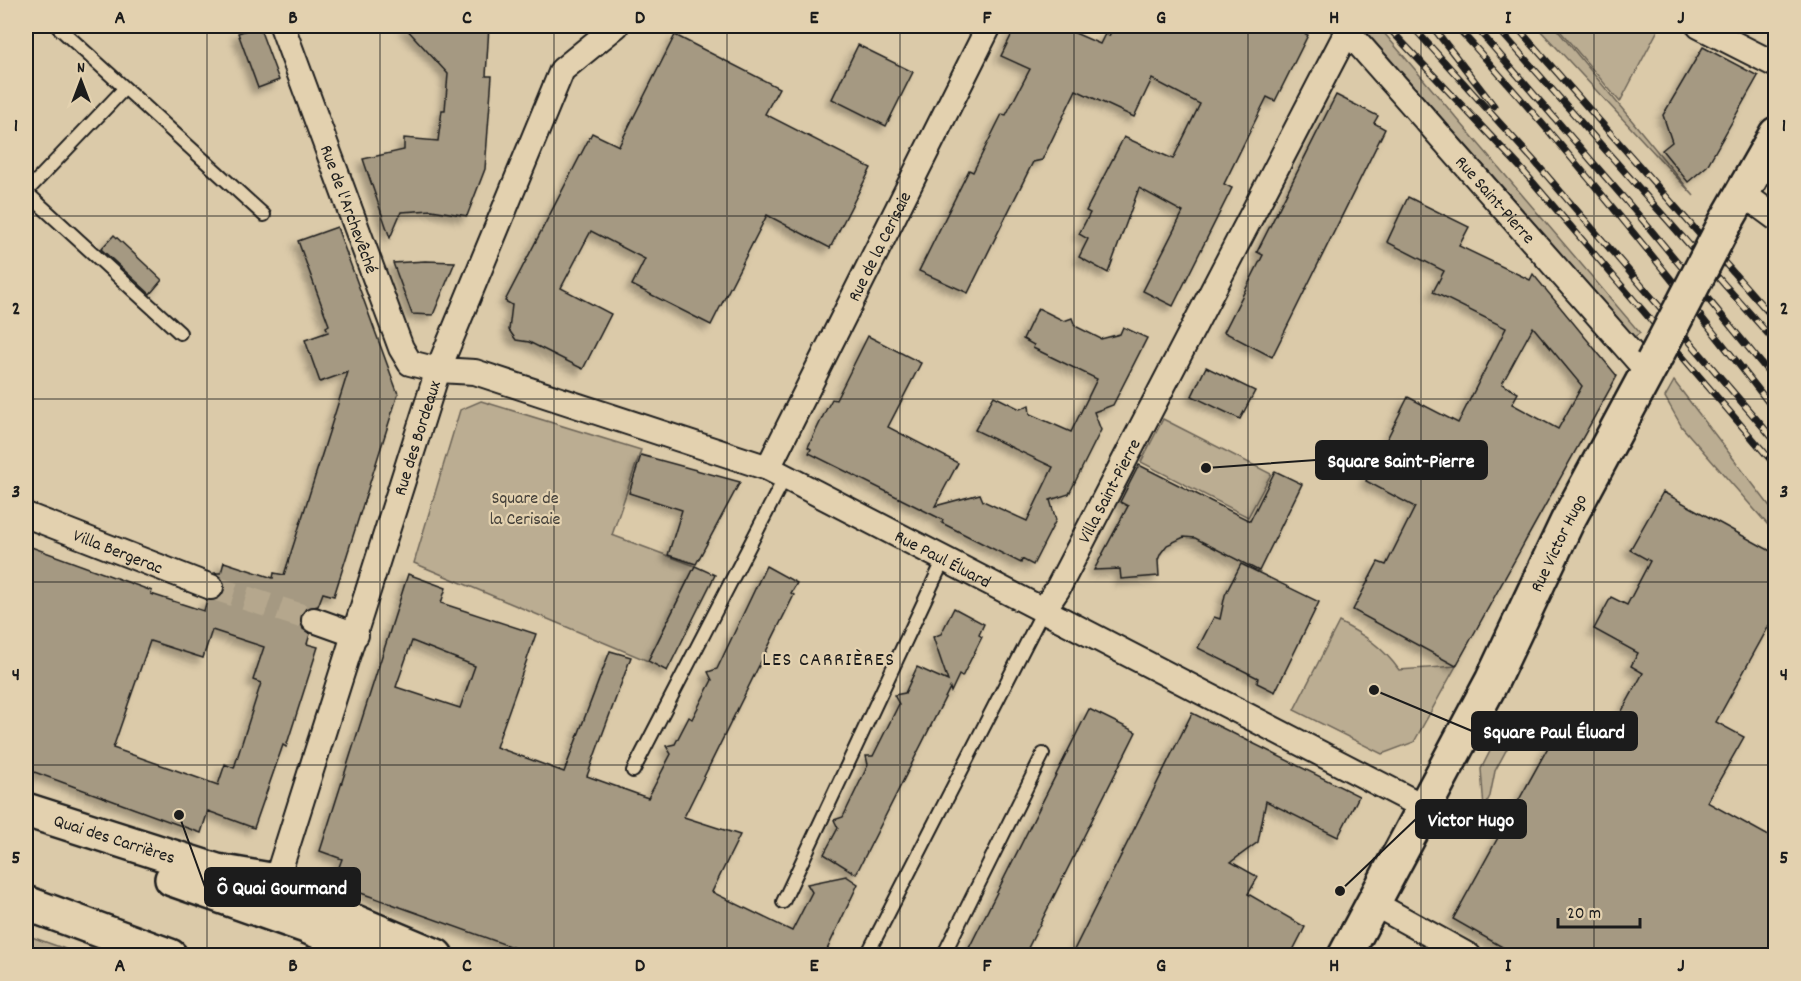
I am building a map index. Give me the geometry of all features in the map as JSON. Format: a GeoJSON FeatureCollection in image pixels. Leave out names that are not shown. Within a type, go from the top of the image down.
{"type":"FeatureCollection","features":[{"type":"Feature","properties":{"kind":"main road","name":"Rue Victor Hugo"},"geometry":{"type":"LineString","coordinates":[[1345,956],[1492,681],[1567,522],[1724,225],[1776,134]]}},
{"type":"Feature","properties":{"kind":"main road","name":"Quai des Carrières"},"geometry":{"type":"LineString","coordinates":[[26,810],[217,871],[273,894],[377,956]]}},
{"type":"Feature","properties":{"kind":"main road","name":"Quai des Carrières"},"geometry":{"type":"LineString","coordinates":[[26,829],[273,894],[341,916],[436,956]]}},
{"type":"Feature","properties":{"kind":"main road"},"geometry":{"type":"LineString","coordinates":[[26,903],[170,956]]}},
{"type":"Feature","properties":{"kind":"street","name":"Rue de l'Archevêché"},"geometry":{"type":"LineString","coordinates":[[282,26],[401,348],[410,363],[438,370]]}},
{"type":"Feature","properties":{"kind":"street","name":"Rue des Bordeaux"},"geometry":{"type":"LineString","coordinates":[[273,894],[438,370],[562,70],[616,26]]}},
{"type":"Feature","properties":{"kind":"street","name":"Rue de la Cerisaie"},"geometry":{"type":"LineString","coordinates":[[776,473],[989,26]]}},
{"type":"Feature","properties":{"kind":"street"},"geometry":{"type":"LineString","coordinates":[[1699,26],[1776,65]]}},
{"type":"Feature","properties":{"kind":"street","name":"Rue Saint-Pierre"},"geometry":{"type":"LineString","coordinates":[[1345,28],[1650,367]]}},
{"type":"Feature","properties":{"kind":"street","name":"Villa Saint-Pierre"},"geometry":{"type":"LineString","coordinates":[[1044,609],[1057,590],[1345,28]]}},
{"type":"Feature","properties":{"kind":"street"},"geometry":{"type":"LineString","coordinates":[[1742,193],[1776,218]]}},
{"type":"Feature","properties":{"kind":"street","name":"Rue Paul Éluard"},"geometry":{"type":"LineString","coordinates":[[438,370],[475,372],[776,473],[1044,609],[1424,807]]}},
{"type":"Feature","properties":{"kind":"street","name":"Villa Bergerac"},"geometry":{"type":"LineString","coordinates":[[26,515],[211,587]]}},
{"type":"Feature","properties":{"kind":"street"},"geometry":{"type":"LineString","coordinates":[[314,620],[356,635]]}},
{"type":"Feature","properties":{"kind":"street"},"geometry":{"type":"LineString","coordinates":[[1373,903],[1469,956]]}},
{"type":"Feature","properties":{"kind":"lane"},"geometry":{"type":"LineString","coordinates":[[57,26],[264,215]]}},
{"type":"Feature","properties":{"kind":"lane"},"geometry":{"type":"LineString","coordinates":[[124,89],[26,192],[180,333]]}},
{"type":"Feature","properties":{"kind":"lane"},"geometry":{"type":"LineString","coordinates":[[633,771],[776,473]]}},
{"type":"Feature","properties":{"kind":"lane"},"geometry":{"type":"LineString","coordinates":[[783,902],[944,559]]}},
{"type":"Feature","properties":{"kind":"lane","name":"Villa Saint-Pierre"},"geometry":{"type":"LineString","coordinates":[[873,953],[1044,609]]}},
{"type":"Feature","properties":{"kind":"lane"},"geometry":{"type":"LineString","coordinates":[[943,956],[1043,754]]}},
{"type":"Feature","properties":{"kind":"green space"},"geometry":{"type":"Polygon","coordinates":[[[1361,26],[1378,26],[1640,333],[1634,337],[1361,26]]]}},
{"type":"Feature","properties":{"kind":"green space"},"geometry":{"type":"Polygon","coordinates":[[[1536,26],[1554,26],[1694,196],[1556,47],[1536,26]]]}},
{"type":"Feature","properties":{"kind":"green space"},"geometry":{"type":"Polygon","coordinates":[[[1556,26],[1660,26],[1620,102],[1556,26]]]}},
{"type":"Feature","properties":{"kind":"green space"},"geometry":{"type":"Polygon","coordinates":[[[1674,381],[1775,513],[1775,533],[1682,427],[1665,397],[1674,381]]]}},
{"type":"Feature","properties":{"kind":"green space","name":"Square de la Cerisaie"},"geometry":{"type":"Polygon","coordinates":[[[481,401],[641,450],[612,535],[695,566],[648,661],[414,563],[460,410],[481,401]]]}},
{"type":"Feature","properties":{"kind":"green space"},"geometry":{"type":"Polygon","coordinates":[[[1163,419],[1271,474],[1248,517],[1141,462],[1163,419]]]}},
{"type":"Feature","properties":{"kind":"green space"},"geometry":{"type":"Polygon","coordinates":[[[1339,622],[1372,642],[1399,670],[1456,666],[1414,742],[1382,754],[1294,710],[1339,622]]]}},
{"type":"Feature","properties":{"kind":"green space"},"geometry":{"type":"Polygon","coordinates":[[[1504,724],[1517,730],[1495,771],[1490,796],[1484,808],[1481,769],[1504,724]]]}},
{"type":"Feature","properties":{"kind":"green space"},"geometry":{"type":"Polygon","coordinates":[[[26,935],[82,955],[26,953],[26,935]]]}},
{"type":"Feature","properties":{"kind":"building"},"geometry":{"type":"Polygon","coordinates":[[[259,26],[279,80],[258,88],[238,33],[259,26]]]}},
{"type":"Feature","properties":{"kind":"building"},"geometry":{"type":"Polygon","coordinates":[[[404,26],[489,26],[486,76],[492,76],[485,169],[467,216],[432,210],[401,212],[390,238],[363,159],[404,150],[404,138],[438,141],[442,110],[445,110],[448,74],[404,26]]]}},
{"type":"Feature","properties":{"kind":"building"},"geometry":{"type":"Polygon","coordinates":[[[1016,26],[1059,26],[1100,44],[1105,34],[1109,36],[1114,26],[1289,26],[1308,35],[1275,101],[1267,97],[1224,184],[1232,188],[1173,306],[1143,291],[1183,212],[1139,188],[1108,273],[1079,257],[1088,239],[1079,234],[1090,213],[1086,211],[1124,137],[1173,159],[1200,104],[1152,79],[1134,117],[1076,90],[1042,160],[1033,162],[968,293],[919,271],[969,170],[973,172],[1002,114],[1006,115],[1030,69],[1001,56],[1016,26]]]}},
{"type":"Feature","properties":{"kind":"building"},"geometry":{"type":"Polygon","coordinates":[[[675,35],[779,88],[765,114],[871,168],[830,248],[767,215],[711,325],[632,285],[645,259],[591,231],[561,288],[611,314],[583,369],[529,342],[516,340],[509,330],[512,305],[505,301],[592,133],[619,146],[675,35]]]}},
{"type":"Feature","properties":{"kind":"building"},"geometry":{"type":"Polygon","coordinates":[[[858,45],[913,72],[886,126],[832,99],[858,45]]]}},
{"type":"Feature","properties":{"kind":"building"},"geometry":{"type":"Polygon","coordinates":[[[1703,47],[1758,76],[1707,166],[1688,182],[1662,150],[1672,142],[1663,115],[1703,47]]]}},
{"type":"Feature","properties":{"kind":"building"},"geometry":{"type":"Polygon","coordinates":[[[1336,95],[1378,116],[1374,123],[1385,129],[1272,357],[1224,332],[1263,255],[1257,252],[1336,95]]]}},
{"type":"Feature","properties":{"kind":"building"},"geometry":{"type":"Polygon","coordinates":[[[1408,197],[1469,227],[1459,246],[1530,280],[1533,274],[1617,376],[1456,666],[1353,610],[1378,562],[1386,565],[1415,507],[1366,481],[1408,397],[1458,423],[1506,328],[1433,292],[1444,271],[1387,242],[1408,197]],[[1533,327],[1502,384],[1518,393],[1512,404],[1558,429],[1582,386],[1533,327]]]}},
{"type":"Feature","properties":{"kind":"building"},"geometry":{"type":"Polygon","coordinates":[[[337,227],[398,394],[334,596],[323,593],[318,606],[305,609],[300,616],[303,629],[310,634],[307,644],[318,647],[286,747],[283,745],[254,828],[208,811],[201,833],[26,769],[26,545],[152,591],[151,594],[204,611],[207,600],[219,598],[224,593],[222,579],[215,573],[221,573],[224,562],[273,578],[274,573],[284,575],[348,372],[320,382],[305,340],[328,332],[326,327],[329,325],[298,241],[337,227]],[[212,630],[203,658],[150,641],[113,748],[218,785],[225,764],[234,768],[261,683],[253,680],[264,647],[212,630]]]}},
{"type":"Feature","properties":{"kind":"building"},"geometry":{"type":"Polygon","coordinates":[[[114,235],[162,280],[150,294],[101,249],[114,235]]]}},
{"type":"Feature","properties":{"kind":"building"},"geometry":{"type":"Polygon","coordinates":[[[455,262],[433,315],[412,314],[393,263],[455,262]]]}},
{"type":"Feature","properties":{"kind":"building"},"geometry":{"type":"Polygon","coordinates":[[[1038,308],[1064,321],[1072,318],[1075,326],[1101,339],[1120,334],[1123,327],[1147,338],[1113,405],[1094,412],[1101,430],[1069,494],[1050,500],[1056,520],[1033,565],[1022,559],[1021,563],[942,523],[943,520],[809,453],[811,449],[808,447],[826,410],[832,399],[836,400],[868,336],[921,363],[888,427],[958,463],[935,506],[980,494],[983,501],[1027,521],[1053,467],[975,430],[994,396],[1020,409],[1029,405],[1030,414],[1071,432],[1097,379],[1033,348],[1034,345],[1023,339],[1038,308]]]}},
{"type":"Feature","properties":{"kind":"building"},"geometry":{"type":"Polygon","coordinates":[[[1206,367],[1255,391],[1240,419],[1192,396],[1206,367]]]}},
{"type":"Feature","properties":{"kind":"building"},"geometry":{"type":"Polygon","coordinates":[[[641,455],[740,482],[696,564],[668,555],[682,510],[629,493],[641,455]]]}},
{"type":"Feature","properties":{"kind":"building"},"geometry":{"type":"Polygon","coordinates":[[[1139,465],[1250,521],[1275,471],[1302,484],[1259,571],[1195,538],[1184,537],[1167,545],[1161,553],[1158,560],[1159,576],[1121,579],[1120,569],[1094,570],[1128,506],[1120,502],[1139,465]]]}},
{"type":"Feature","properties":{"kind":"building"},"geometry":{"type":"Polygon","coordinates":[[[1663,492],[1776,554],[1776,613],[1716,722],[1744,737],[1707,802],[1776,840],[1776,956],[1518,956],[1453,919],[1562,722],[1603,745],[1643,673],[1631,666],[1638,653],[1594,629],[1611,597],[1627,605],[1650,561],[1630,550],[1663,492]]]}},
{"type":"Feature","properties":{"kind":"building"},"geometry":{"type":"Polygon","coordinates":[[[1241,564],[1319,602],[1275,692],[1257,683],[1258,678],[1198,648],[1214,617],[1220,619],[1225,595],[1241,564]]]}},
{"type":"Feature","properties":{"kind":"building"},"geometry":{"type":"Polygon","coordinates":[[[695,566],[715,575],[667,671],[648,661],[695,566]]]}},
{"type":"Feature","properties":{"kind":"building"},"geometry":{"type":"Polygon","coordinates":[[[766,566],[797,583],[791,593],[794,595],[684,817],[740,835],[712,892],[792,931],[812,892],[807,884],[846,876],[858,884],[824,956],[537,956],[333,883],[342,859],[320,851],[408,574],[446,588],[441,603],[536,634],[496,747],[564,772],[610,651],[631,657],[587,776],[648,798],[671,754],[666,746],[675,744],[689,717],[692,719],[712,680],[708,672],[717,669],[766,566]],[[412,641],[396,687],[460,708],[475,666],[412,641]]]}},
{"type":"Feature","properties":{"kind":"building"},"geometry":{"type":"Polygon","coordinates":[[[954,608],[984,624],[979,635],[982,637],[962,677],[959,675],[951,692],[950,688],[856,874],[824,854],[838,828],[834,820],[843,817],[868,765],[866,756],[873,756],[899,704],[894,695],[905,693],[917,667],[948,681],[933,637],[941,634],[954,608]]]}},
{"type":"Feature","properties":{"kind":"building"},"geometry":{"type":"Polygon","coordinates":[[[1089,709],[1136,732],[1024,956],[965,956],[1089,709]]]}},
{"type":"Feature","properties":{"kind":"building"},"geometry":{"type":"Polygon","coordinates":[[[1192,713],[1359,796],[1338,837],[1266,801],[1258,842],[1231,862],[1258,877],[1248,894],[1305,927],[1290,956],[1071,956],[1192,713]]]}},
{"type":"Feature","properties":{"kind":"tunnel"},"geometry":{"type":"LineString","coordinates":[[211,587],[314,620]]}},
{"type":"Feature","properties":{"kind":"railway"},"geometry":{"type":"LineString","coordinates":[[1387,26],[1519,166],[1776,466]]}},
{"type":"Feature","properties":{"kind":"railway"},"geometry":{"type":"LineString","coordinates":[[1412,26],[1536,163],[1776,442]]}},
{"type":"Feature","properties":{"kind":"railway"},"geometry":{"type":"LineString","coordinates":[[1432,26],[1494,106]]}},
{"type":"Feature","properties":{"kind":"railway"},"geometry":{"type":"LineString","coordinates":[[1456,26],[1619,216],[1776,412]]}},
{"type":"Feature","properties":{"kind":"railway"},"geometry":{"type":"LineString","coordinates":[[1475,26],[1641,218],[1776,381]]}},
{"type":"Feature","properties":{"kind":"railway"},"geometry":{"type":"LineString","coordinates":[[1496,26],[1776,343]]}},
{"type":"Feature","properties":{"kind":"railway"},"geometry":{"type":"LineString","coordinates":[[1516,26],[1776,321]]}},
{"type":"Feature","properties":{"kind":"place","name":"Square Saint-Pierre"},"geometry":{"type":"Point","coordinates":[1206,468]}},
{"type":"Feature","properties":{"kind":"place","name":"Square Paul Éluard"},"geometry":{"type":"Point","coordinates":[1374,690]}},
{"type":"Feature","properties":{"kind":"place","name":"Ô Quai Gourmand"},"geometry":{"type":"Point","coordinates":[179,815]}},
{"type":"Feature","properties":{"kind":"place","name":"Victor Hugo"},"geometry":{"type":"Point","coordinates":[1340,891]}},
{"type":"Feature","properties":{"kind":"district","name":"LES CARRIÈRES"},"geometry":{"type":"Point","coordinates":[829,658]}}]}
